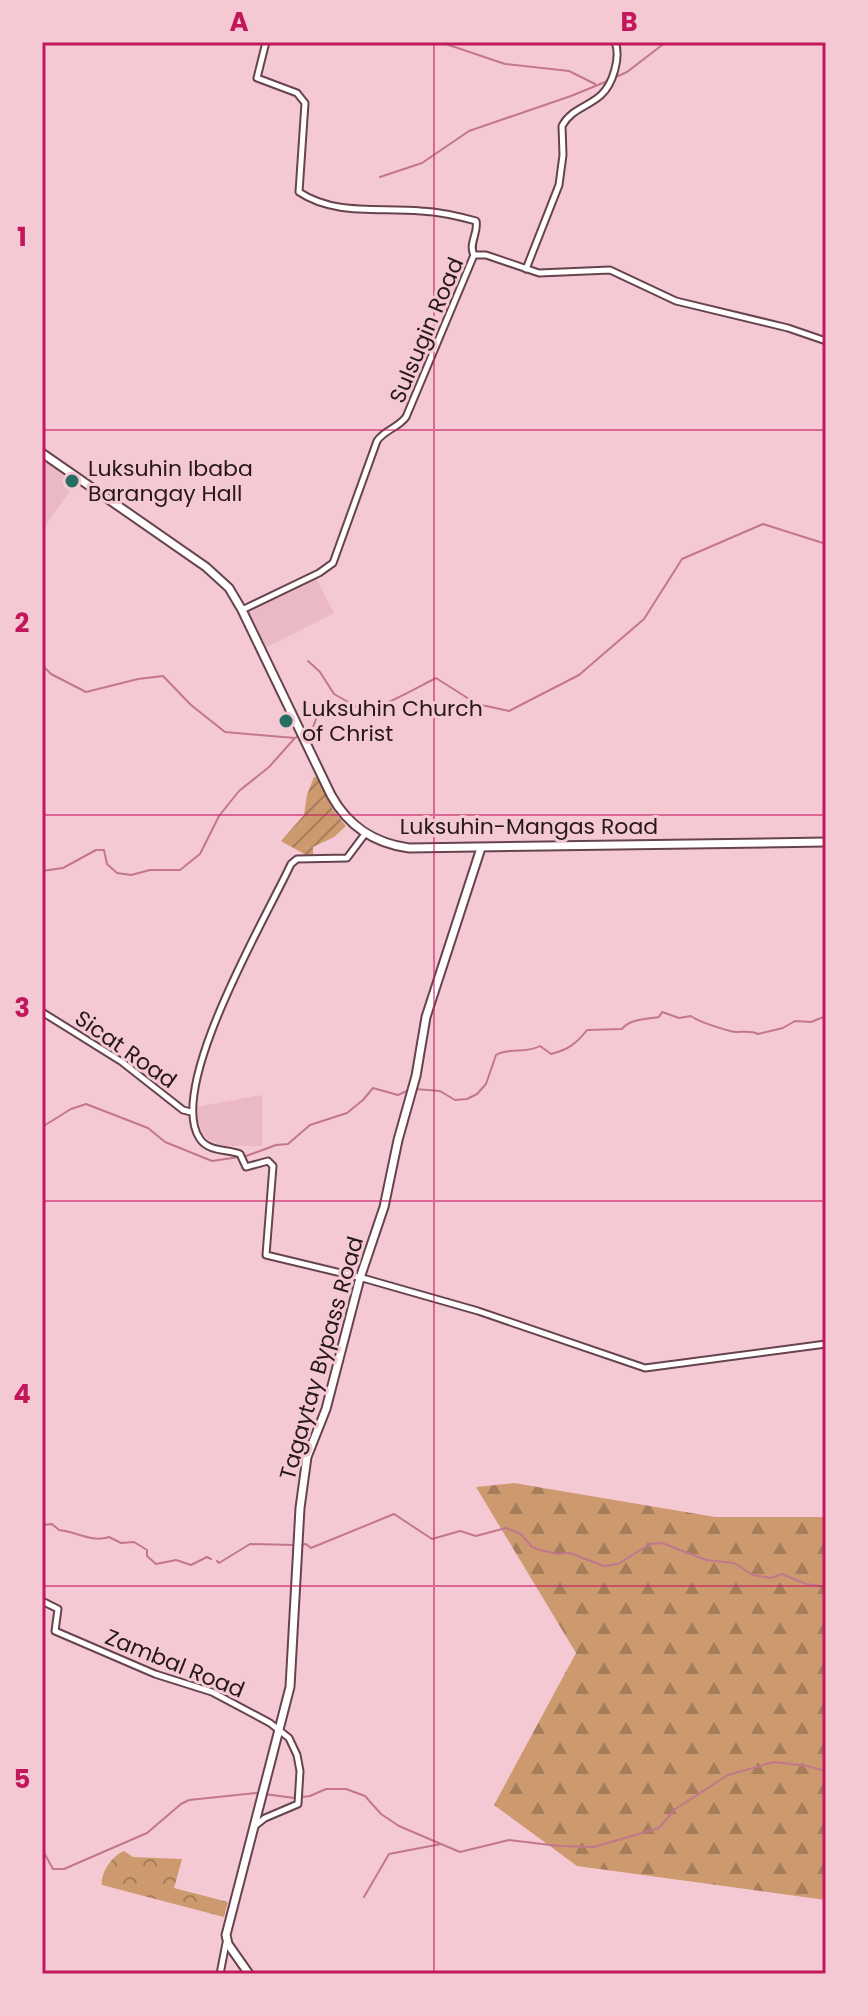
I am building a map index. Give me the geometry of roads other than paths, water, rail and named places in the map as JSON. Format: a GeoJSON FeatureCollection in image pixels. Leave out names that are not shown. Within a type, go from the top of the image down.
{"type":"FeatureCollection","features":[{"type":"Feature","properties":{"kind":"main road","name":"Luksuhin-Mangas Road"},"geometry":{"type":"LineString","coordinates":[[42,453],[206,567],[229,588],[337,807],[365,834],[390,845],[409,848],[826,842]]}},
{"type":"Feature","properties":{"kind":"main road","name":"Tagaytay Bypass Road"},"geometry":{"type":"LineString","coordinates":[[227,1942],[226,1932],[242,1881],[290,1683],[301,1494],[307,1457],[326,1409],[360,1278],[384,1207],[416,1076],[426,1017],[481,848]]}},
{"type":"Feature","properties":{"kind":"main road"},"geometry":{"type":"LineString","coordinates":[[227,1942],[249,1974]]}},
{"type":"Feature","properties":{"kind":"street"},"geometry":{"type":"LineString","coordinates":[[266,42],[257,78],[297,93],[305,103],[299,192],[344,209],[422,211],[476,221],[478,227],[472,247],[474,255]]}},
{"type":"Feature","properties":{"kind":"street"},"geometry":{"type":"LineString","coordinates":[[526,269],[559,185],[563,155],[562,126],[575,111],[603,93],[617,57],[615,42]]}},
{"type":"Feature","properties":{"kind":"street","name":"Sulsugin Road"},"geometry":{"type":"LineString","coordinates":[[242,610],[319,573],[333,563],[377,441],[406,417],[474,255],[486,255],[526,269],[564,273],[610,270],[676,301],[788,328],[826,341]]}},
{"type":"Feature","properties":{"kind":"street"},"geometry":{"type":"LineString","coordinates":[[365,834],[345,860],[297,859],[291,864],[215,1021],[191,1112],[198,1135],[205,1145],[240,1154],[244,1165],[249,1167],[268,1161],[273,1166],[266,1255],[478,1311],[645,1368],[826,1344]]}},
{"type":"Feature","properties":{"kind":"street","name":"Sicat Road"},"geometry":{"type":"LineString","coordinates":[[42,1012],[122,1062],[183,1110],[191,1112]]}},
{"type":"Feature","properties":{"kind":"street","name":"Zambal Road"},"geometry":{"type":"LineString","coordinates":[[42,1601],[58,1609],[55,1631],[155,1674],[212,1692],[278,1729]]}},
{"type":"Feature","properties":{"kind":"street"},"geometry":{"type":"LineString","coordinates":[[252,1832],[260,1821],[296,1806],[297,1755],[291,1740],[278,1729]]}},
{"type":"Feature","properties":{"kind":"street"},"geometry":{"type":"LineString","coordinates":[[220,1974],[227,1942]]}},
{"type":"Feature","properties":{"kind":"waterway"},"geometry":{"type":"LineString","coordinates":[[440,42],[505,64],[569,71],[595,84]]}},
{"type":"Feature","properties":{"kind":"waterway"},"geometry":{"type":"LineString","coordinates":[[616,77],[666,42]]}},
{"type":"Feature","properties":{"kind":"waterway"},"geometry":{"type":"LineString","coordinates":[[380,177],[422,163],[469,131],[610,80]]}},
{"type":"Feature","properties":{"kind":"waterway"},"geometry":{"type":"LineString","coordinates":[[305,732],[313,727],[318,714],[366,711],[436,678],[477,704],[509,711],[579,675],[644,619],[682,559],[763,524],[826,544]]}},
{"type":"Feature","properties":{"kind":"waterway"},"geometry":{"type":"LineString","coordinates":[[308,661],[320,672],[334,694],[362,710]]}},
{"type":"Feature","properties":{"kind":"waterway"},"geometry":{"type":"LineString","coordinates":[[42,665],[51,674],[86,692],[163,676],[191,705],[225,732],[295,738],[300,735]]}},
{"type":"Feature","properties":{"kind":"waterway"},"geometry":{"type":"LineString","coordinates":[[42,871],[63,868],[96,850],[104,850],[107,864],[117,873],[131,875],[150,870],[180,870],[200,854],[219,816],[239,791],[269,767],[294,739]]}},
{"type":"Feature","properties":{"kind":"waterway"},"geometry":{"type":"LineString","coordinates":[[415,1089],[440,1091],[455,1100],[467,1099],[486,1084],[496,1055],[540,1046],[551,1054],[572,1045],[587,1030],[622,1029],[634,1021],[659,1017],[662,1012],[679,1018],[691,1016],[730,1031],[758,1034],[783,1028],[795,1021],[811,1022],[826,1016]]}},
{"type":"Feature","properties":{"kind":"waterway"},"geometry":{"type":"LineString","coordinates":[[42,1127],[71,1109],[86,1104],[148,1128],[165,1142],[212,1161],[246,1156],[288,1144],[310,1125],[347,1113],[373,1088],[398,1095],[409,1090]]}},
{"type":"Feature","properties":{"kind":"waterway"},"geometry":{"type":"LineString","coordinates":[[300,1545],[306,1544],[311,1548],[394,1514],[432,1539],[460,1531],[476,1536],[506,1528],[521,1534],[532,1547],[558,1554],[570,1553],[604,1566],[618,1564],[650,1544],[662,1543],[706,1560],[734,1563],[753,1575],[771,1578],[782,1574],[806,1584],[826,1587]]}},
{"type":"Feature","properties":{"kind":"waterway"},"geometry":{"type":"LineString","coordinates":[[42,1525],[52,1524],[59,1530],[90,1538],[109,1537],[121,1543],[134,1542],[147,1550],[147,1556],[156,1564],[176,1560],[191,1565],[207,1557],[211,1559]]}},
{"type":"Feature","properties":{"kind":"waterway"},"geometry":{"type":"LineString","coordinates":[[217,1561],[219,1563],[250,1544],[294,1545]]}},
{"type":"Feature","properties":{"kind":"waterway"},"geometry":{"type":"LineString","coordinates":[[364,1897],[389,1854],[441,1844],[460,1852],[509,1840],[594,1847],[659,1828],[674,1810],[728,1775],[774,1762],[826,1771]]}},
{"type":"Feature","properties":{"kind":"waterway"},"geometry":{"type":"LineString","coordinates":[[42,1849],[53,1869],[64,1869],[147,1833],[189,1800],[256,1793],[295,1798],[326,1789],[346,1789],[365,1796],[381,1814],[399,1826],[441,1844]]}},
{"type":"Feature","properties":{"kind":"place","name":"Luksuhin Ibaba Barangay Hall"},"geometry":{"type":"Point","coordinates":[72,481]}},
{"type":"Feature","properties":{"kind":"place","name":"Luksuhin Church of Christ"},"geometry":{"type":"Point","coordinates":[286,721]}}]}
